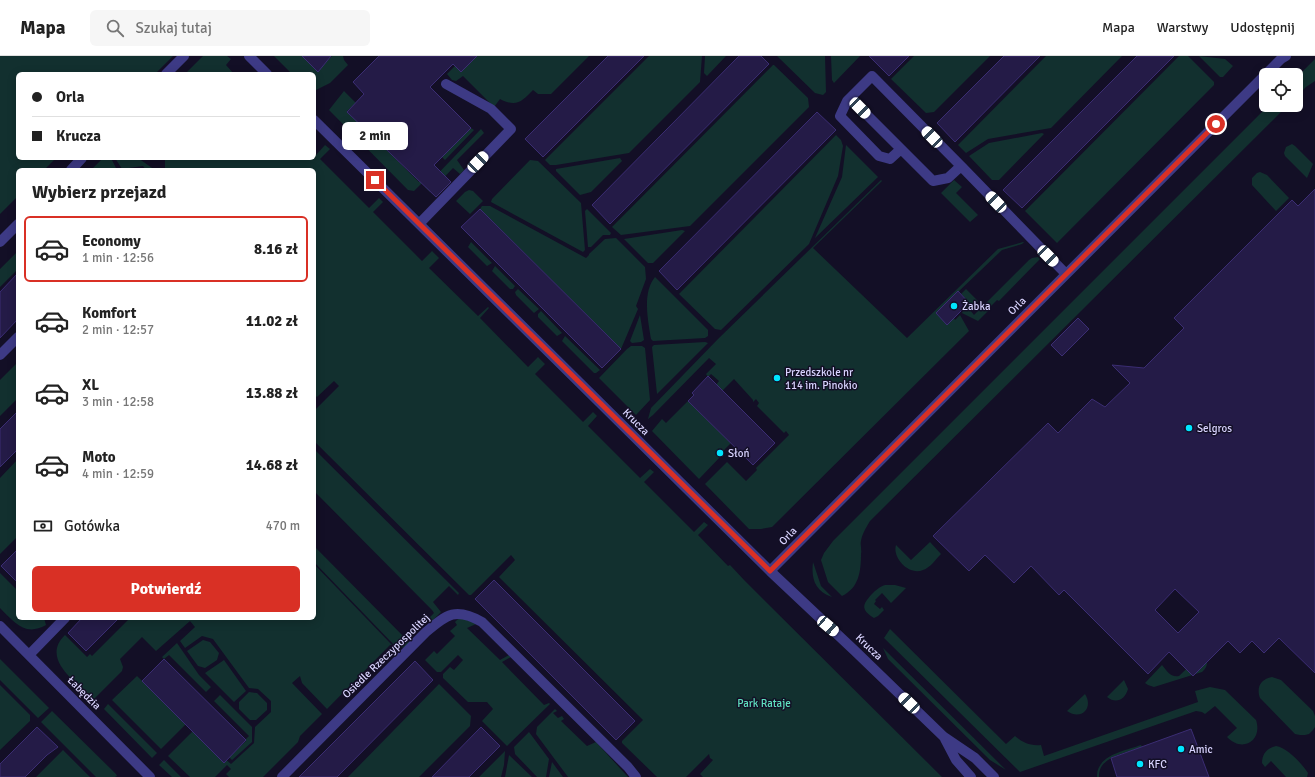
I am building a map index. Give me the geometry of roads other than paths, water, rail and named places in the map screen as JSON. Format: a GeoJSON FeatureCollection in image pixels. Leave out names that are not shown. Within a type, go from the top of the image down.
{"type":"FeatureCollection","features":[{"type":"Feature","properties":{"kind":"street"},"geometry":{"type":"LineString","coordinates":[[168,72],[184,56]]}},
{"type":"Feature","properties":{"kind":"street"},"geometry":{"type":"LineString","coordinates":[[249,56],[265,72]]}},
{"type":"Feature","properties":{"kind":"street","name":"Orla"},"geometry":{"type":"LineString","coordinates":[[770,571],[1283,57]]}},
{"type":"Feature","properties":{"kind":"street"},"geometry":{"type":"LineString","coordinates":[[901,149],[890,159],[879,156],[840,116],[847,101],[872,76],[1066,274]]}},
{"type":"Feature","properties":{"kind":"street"},"geometry":{"type":"LineString","coordinates":[[419,224],[511,129],[491,109],[446,84]]}},
{"type":"Feature","properties":{"kind":"street"},"geometry":{"type":"LineString","coordinates":[[850,98],[933,181],[948,178],[961,166]]}},
{"type":"Feature","properties":{"kind":"street","name":"Krucza"},"geometry":{"type":"LineString","coordinates":[[316,122],[770,571],[845,641],[944,738],[975,758],[994,777]]}},
{"type":"Feature","properties":{"kind":"street"},"geometry":{"type":"LineString","coordinates":[[73,168],[80,160]]}},
{"type":"Feature","properties":{"kind":"street"},"geometry":{"type":"LineString","coordinates":[[0,242],[16,226]]}},
{"type":"Feature","properties":{"kind":"street"},"geometry":{"type":"LineString","coordinates":[[0,355],[16,339]]}},
{"type":"Feature","properties":{"kind":"street","name":"Osiedle Rzeczypospolitej"},"geometry":{"type":"LineString","coordinates":[[282,777],[406,652],[442,618],[453,614],[463,614],[482,622],[628,767],[636,777]]}},
{"type":"Feature","properties":{"kind":"street"},"geometry":{"type":"LineString","coordinates":[[29,654],[63,620]]}},
{"type":"Feature","properties":{"kind":"street","name":"Łabędzia"},"geometry":{"type":"LineString","coordinates":[[0,626],[150,777]]}},
{"type":"Feature","properties":{"kind":"street","name":"Krucza"},"geometry":{"type":"LineString","coordinates":[[944,738],[956,760],[971,777]]}},
{"type":"Feature","properties":{"kind":"place","name":"Żabka"},"geometry":{"type":"Point","coordinates":[954,306]}},
{"type":"Feature","properties":{"kind":"place","name":"Przedszkole nr 114 im. Pinokio"},"geometry":{"type":"Point","coordinates":[777,378]}},
{"type":"Feature","properties":{"kind":"place","name":"Selgros"},"geometry":{"type":"Point","coordinates":[1189,428]}},
{"type":"Feature","properties":{"kind":"place","name":"Słoń"},"geometry":{"type":"Point","coordinates":[720,453]}},
{"type":"Feature","properties":{"kind":"place","name":"Amic"},"geometry":{"type":"Point","coordinates":[1181,749]}},
{"type":"Feature","properties":{"kind":"place","name":"KFC"},"geometry":{"type":"Point","coordinates":[1140,764]}},
{"type":"Feature","properties":{"kind":"park label","name":"Park Rataje"},"geometry":{"type":"Point","coordinates":[764,703]}}]}
